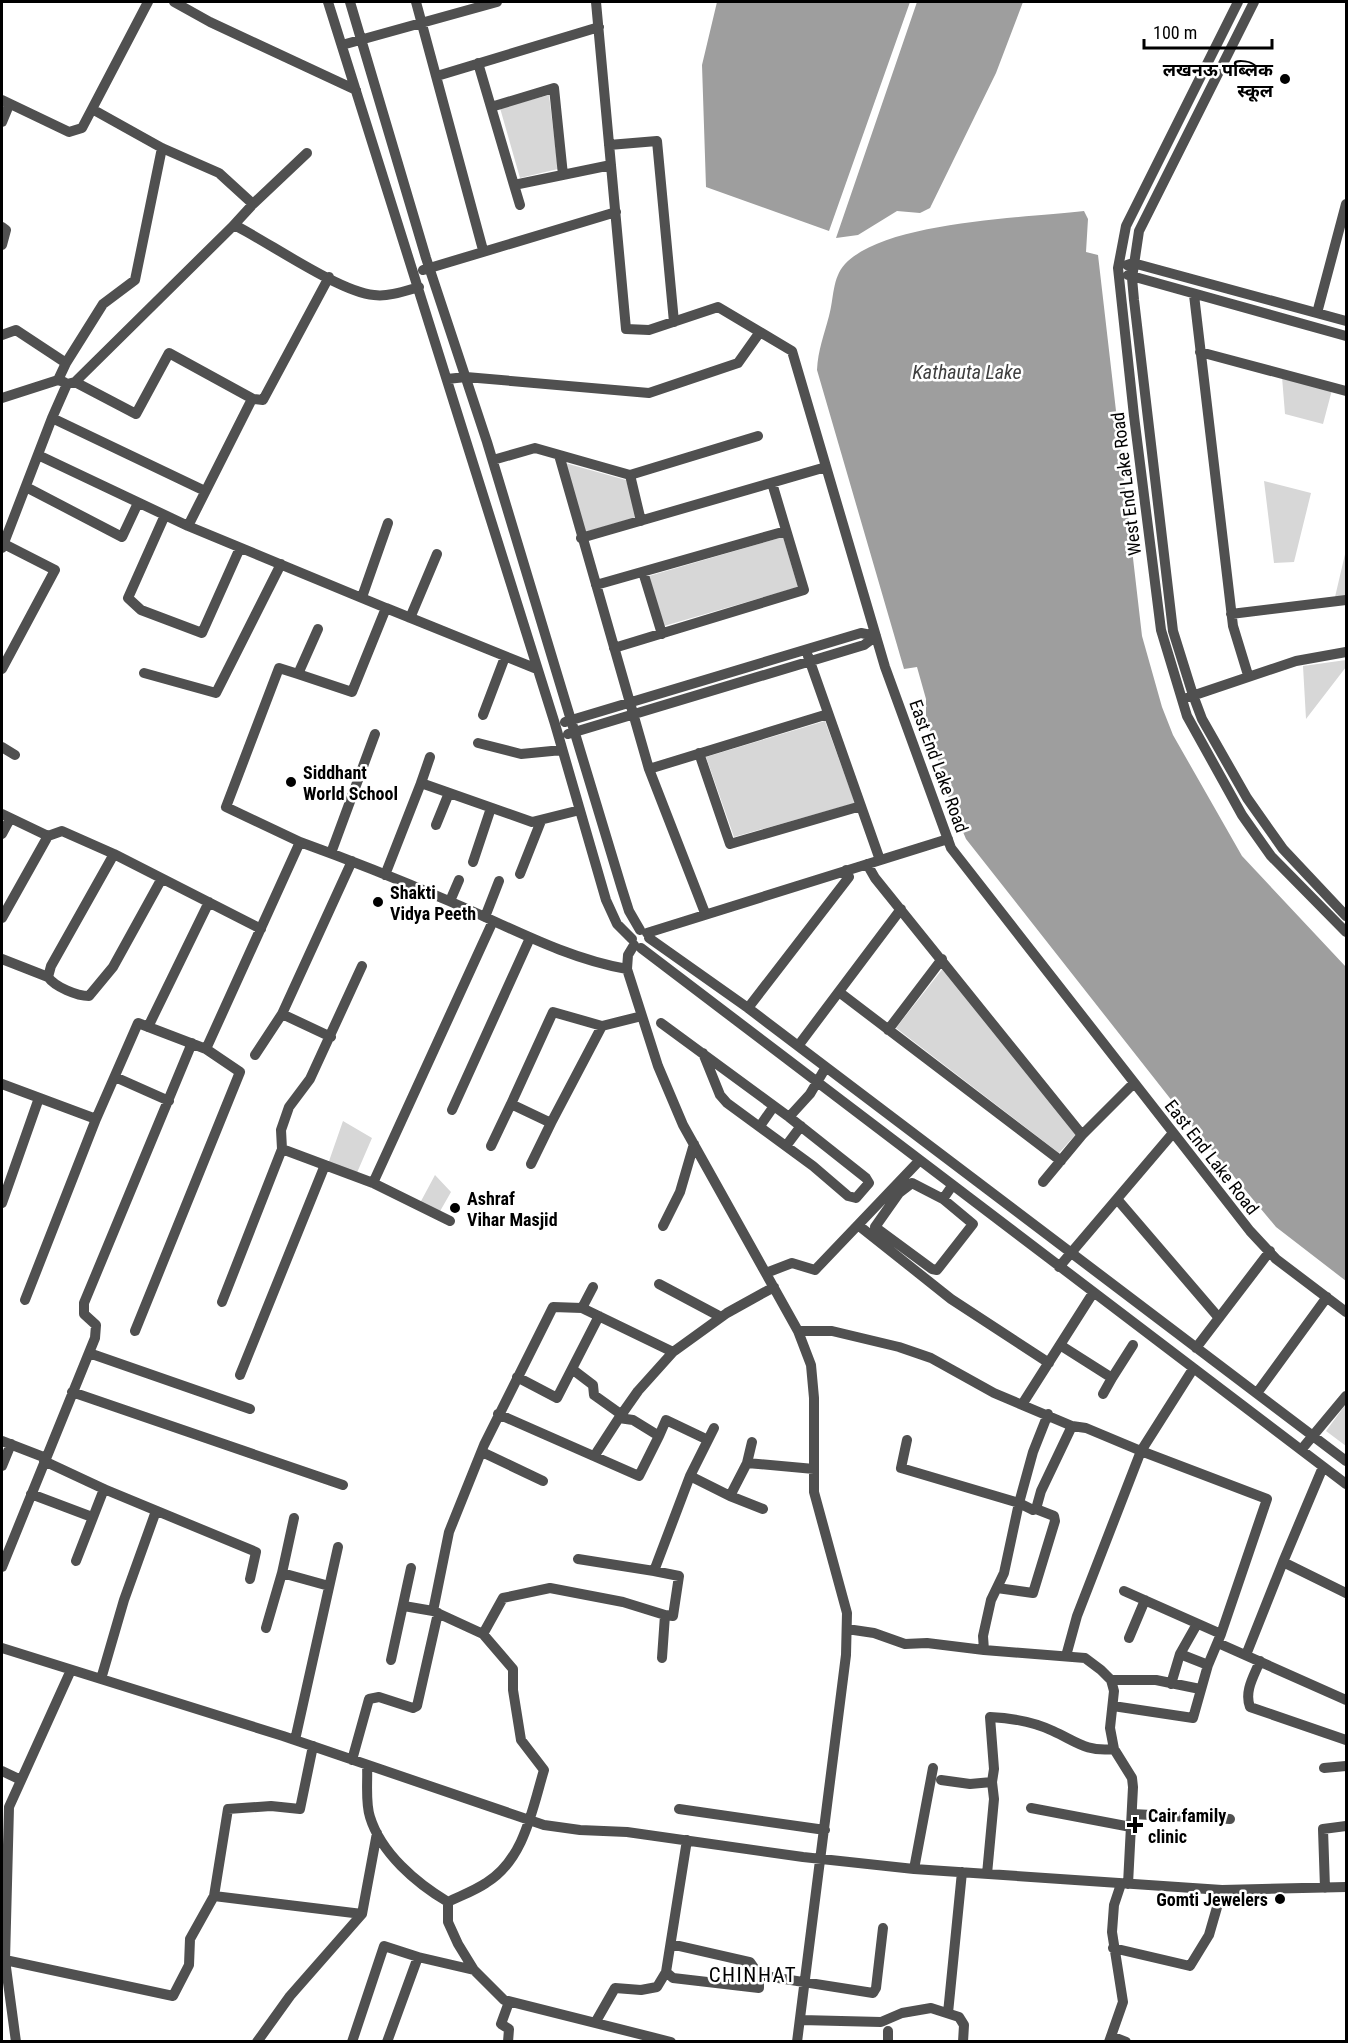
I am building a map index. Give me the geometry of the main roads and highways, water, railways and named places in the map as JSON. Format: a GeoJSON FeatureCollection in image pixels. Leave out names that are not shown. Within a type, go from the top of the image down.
{"type":"FeatureCollection","features":[{"type":"Feature","properties":{"kind":"water"},"geometry":{"type":"Polygon","coordinates":[[[717,2],[910,2],[829,231],[706,187],[702,65],[717,2]]]}},
{"type":"Feature","properties":{"kind":"water"},"geometry":{"type":"Polygon","coordinates":[[[917,2],[1023,2],[996,73],[930,208],[920,213],[897,211],[858,235],[836,238],[917,2]]]}},
{"type":"Feature","properties":{"kind":"water","name":"Kathauta Lake"},"geometry":{"type":"Polygon","coordinates":[[[1084,211],[1088,219],[1086,252],[1098,255],[1142,636],[1162,707],[1173,735],[1242,856],[1346,967],[1346,1281],[1276,1227],[1191,1125],[966,839],[949,799],[926,717],[926,699],[917,667],[904,669],[817,370],[838,276],[845,264],[865,250],[891,239],[923,230],[957,224],[1084,211]]]}},
{"type":"Feature","properties":{"kind":"place","name":"लखनऊ पब्लिक स्कूल"},"geometry":{"type":"Point","coordinates":[1285,79]}},
{"type":"Feature","properties":{"kind":"place","name":"Siddhant World School"},"geometry":{"type":"Point","coordinates":[291,782]}},
{"type":"Feature","properties":{"kind":"place","name":"Shakti Vidya Peeth"},"geometry":{"type":"Point","coordinates":[378,902]}},
{"type":"Feature","properties":{"kind":"place","name":"Ashraf Vihar Masjid"},"geometry":{"type":"Point","coordinates":[455,1208]}},
{"type":"Feature","properties":{"kind":"place","name":"Cair family clinic"},"geometry":{"type":"Point","coordinates":[1135,1825]}},
{"type":"Feature","properties":{"kind":"place","name":"Gomti Jewelers"},"geometry":{"type":"Point","coordinates":[1280,1899]}},
{"type":"Feature","properties":{"kind":"district","name":"CHINHAT"},"geometry":{"type":"Point","coordinates":[753,1975]}}]}
